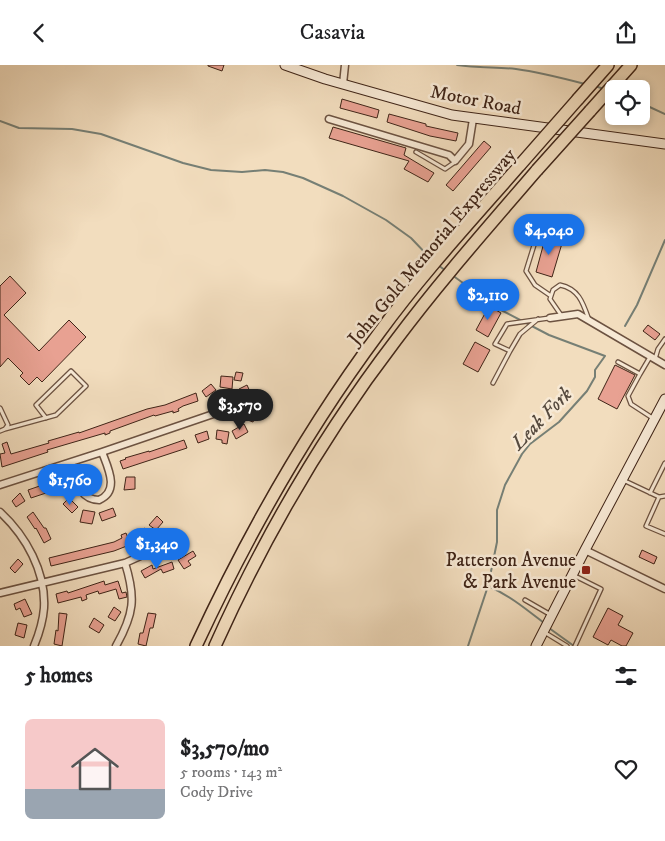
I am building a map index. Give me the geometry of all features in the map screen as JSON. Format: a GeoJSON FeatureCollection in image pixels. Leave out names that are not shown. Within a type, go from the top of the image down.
{"type":"FeatureCollection","features":[{"type":"Feature","properties":{"kind":"highway","name":"John Gold Memorial Expressway"},"geometry":{"type":"LineString","coordinates":[[196,646],[252,532],[312,429],[379,333],[414,288],[608,65]]}},
{"type":"Feature","properties":{"kind":"highway","name":"John Gold Memorial Expressway"},"geometry":{"type":"LineString","coordinates":[[215,646],[259,555],[290,499],[358,391],[434,291],[536,171],[631,65]]}},
{"type":"Feature","properties":{"kind":"street","name":"Motor Road"},"geometry":{"type":"LineString","coordinates":[[285,65],[343,84],[452,115],[665,144]]}},
{"type":"Feature","properties":{"kind":"street"},"geometry":{"type":"LineString","coordinates":[[343,84],[345,65]]}},
{"type":"Feature","properties":{"kind":"street"},"geometry":{"type":"LineString","coordinates":[[329,119],[448,155],[455,161],[469,144],[473,119]]}},
{"type":"Feature","properties":{"kind":"street"},"geometry":{"type":"LineString","coordinates":[[550,317],[578,315],[665,365]]}},
{"type":"Feature","properties":{"kind":"street"},"geometry":{"type":"LineString","coordinates":[[536,646],[665,400]]}},
{"type":"Feature","properties":{"kind":"street"},"geometry":{"type":"LineString","coordinates":[[0,485],[225,410]]}},
{"type":"Feature","properties":{"kind":"street"},"geometry":{"type":"LineString","coordinates":[[69,463],[78,486],[85,497],[99,500],[108,494],[112,486],[110,473],[102,452]]}},
{"type":"Feature","properties":{"kind":"street"},"geometry":{"type":"LineString","coordinates":[[0,512],[8,519],[26,543],[42,583],[44,608],[40,631],[34,646]]}},
{"type":"Feature","properties":{"kind":"street"},"geometry":{"type":"LineString","coordinates":[[0,593],[125,563],[174,541]]}},
{"type":"Feature","properties":{"kind":"street"},"geometry":{"type":"LineString","coordinates":[[585,550],[665,589]]}},
{"type":"Feature","properties":{"kind":"street"},"geometry":{"type":"LineString","coordinates":[[116,646],[130,619],[133,601],[130,579],[125,563]]}},
{"type":"Feature","properties":{"kind":"lane"},"geometry":{"type":"LineString","coordinates":[[416,152],[445,169],[455,161]]}},
{"type":"Feature","properties":{"kind":"lane"},"geometry":{"type":"LineString","coordinates":[[535,242],[526,271],[535,285],[551,296]]}},
{"type":"Feature","properties":{"kind":"lane"},"geometry":{"type":"LineString","coordinates":[[561,316],[550,299],[554,290],[560,285],[570,287],[579,296],[589,320]]}},
{"type":"Feature","properties":{"kind":"lane"},"geometry":{"type":"LineString","coordinates":[[510,351],[495,345],[506,324],[550,317]]}},
{"type":"Feature","properties":{"kind":"lane"},"geometry":{"type":"LineString","coordinates":[[492,383],[520,334],[538,319]]}},
{"type":"Feature","properties":{"kind":"lane"},"geometry":{"type":"LineString","coordinates":[[654,419],[631,404],[628,396],[640,374],[665,339]]}},
{"type":"Feature","properties":{"kind":"lane"},"geometry":{"type":"LineString","coordinates":[[618,362],[640,374]]}},
{"type":"Feature","properties":{"kind":"lane"},"geometry":{"type":"LineString","coordinates":[[0,431],[7,427],[46,418],[56,415],[86,386],[72,371],[36,405],[46,418]]}},
{"type":"Feature","properties":{"kind":"lane"},"geometry":{"type":"LineString","coordinates":[[0,408],[7,427]]}},
{"type":"Feature","properties":{"kind":"lane"},"geometry":{"type":"LineString","coordinates":[[650,493],[665,463]]}},
{"type":"Feature","properties":{"kind":"lane"},"geometry":{"type":"LineString","coordinates":[[622,479],[659,497],[665,495]]}},
{"type":"Feature","properties":{"kind":"lane"},"geometry":{"type":"LineString","coordinates":[[659,497],[646,525],[665,534]]}},
{"type":"Feature","properties":{"kind":"lane"},"geometry":{"type":"LineString","coordinates":[[572,575],[601,589],[575,646]]}},
{"type":"Feature","properties":{"kind":"lane"},"geometry":{"type":"LineString","coordinates":[[525,600],[552,615]]}},
{"type":"Feature","properties":{"kind":"lane"},"geometry":{"type":"LineString","coordinates":[[543,632],[567,646]]}},
{"type":"Feature","properties":{"kind":"building"},"geometry":{"type":"Polygon","coordinates":[[[208,65],[224,65],[222,71],[208,65]]]}},
{"type":"Feature","properties":{"kind":"building"},"geometry":{"type":"Polygon","coordinates":[[[342,99],[379,110],[377,118],[340,108],[342,99]]]}},
{"type":"Feature","properties":{"kind":"building"},"geometry":{"type":"Polygon","coordinates":[[[389,114],[426,124],[426,126],[458,133],[456,141],[430,136],[387,122],[389,114]]]}},
{"type":"Feature","properties":{"kind":"building"},"geometry":{"type":"Polygon","coordinates":[[[333,127],[406,148],[404,155],[434,173],[428,182],[404,169],[409,161],[329,138],[333,127]]]}},
{"type":"Feature","properties":{"kind":"building"},"geometry":{"type":"Polygon","coordinates":[[[484,141],[491,147],[453,191],[446,185],[484,141]]]}},
{"type":"Feature","properties":{"kind":"building"},"geometry":{"type":"Polygon","coordinates":[[[546,235],[563,240],[552,277],[536,272],[546,235]]]}},
{"type":"Feature","properties":{"kind":"building"},"geometry":{"type":"Polygon","coordinates":[[[10,276],[26,293],[4,315],[39,351],[69,320],[86,337],[42,382],[37,377],[29,385],[20,376],[23,373],[8,358],[0,367],[0,286],[10,276]]]}},
{"type":"Feature","properties":{"kind":"building"},"geometry":{"type":"Polygon","coordinates":[[[489,306],[501,313],[488,337],[476,330],[489,306]]]}},
{"type":"Feature","properties":{"kind":"building"},"geometry":{"type":"Polygon","coordinates":[[[648,325],[660,334],[655,340],[643,331],[648,325]]]}},
{"type":"Feature","properties":{"kind":"building"},"geometry":{"type":"Polygon","coordinates":[[[475,342],[490,350],[478,372],[463,364],[475,342]]]}},
{"type":"Feature","properties":{"kind":"building"},"geometry":{"type":"Polygon","coordinates":[[[615,365],[635,375],[617,409],[598,399],[615,365]]]}},
{"type":"Feature","properties":{"kind":"building"},"geometry":{"type":"Polygon","coordinates":[[[236,372],[243,373],[241,381],[234,380],[236,372]]]}},
{"type":"Feature","properties":{"kind":"building"},"geometry":{"type":"Polygon","coordinates":[[[221,376],[233,377],[232,389],[220,387],[221,376]]]}},
{"type":"Feature","properties":{"kind":"building"},"geometry":{"type":"Polygon","coordinates":[[[211,384],[216,390],[206,397],[202,391],[211,384]]]}},
{"type":"Feature","properties":{"kind":"building"},"geometry":{"type":"Polygon","coordinates":[[[247,385],[252,396],[244,400],[239,389],[247,385]]]}},
{"type":"Feature","properties":{"kind":"building"},"geometry":{"type":"Polygon","coordinates":[[[196,393],[198,401],[183,406],[178,409],[179,411],[154,415],[110,431],[110,433],[105,435],[105,433],[47,450],[48,452],[2,467],[0,454],[5,453],[2,444],[7,442],[11,454],[147,409],[165,405],[196,393]]]}},
{"type":"Feature","properties":{"kind":"building"},"geometry":{"type":"Polygon","coordinates":[[[250,407],[258,410],[253,422],[245,419],[250,407]]]}},
{"type":"Feature","properties":{"kind":"building"},"geometry":{"type":"Polygon","coordinates":[[[244,424],[248,432],[236,439],[232,431],[244,424]]]}},
{"type":"Feature","properties":{"kind":"building"},"geometry":{"type":"Polygon","coordinates":[[[217,430],[229,432],[227,444],[222,443],[222,440],[216,439],[217,430]]]}},
{"type":"Feature","properties":{"kind":"building"},"geometry":{"type":"Polygon","coordinates":[[[207,431],[209,439],[198,443],[195,435],[207,431]]]}},
{"type":"Feature","properties":{"kind":"building"},"geometry":{"type":"Polygon","coordinates":[[[184,440],[187,448],[123,469],[120,461],[125,458],[184,440]]]}},
{"type":"Feature","properties":{"kind":"building"},"geometry":{"type":"Polygon","coordinates":[[[126,477],[135,477],[135,489],[124,490],[126,477]]]}},
{"type":"Feature","properties":{"kind":"building"},"geometry":{"type":"Polygon","coordinates":[[[63,478],[66,489],[59,491],[58,489],[31,498],[28,490],[63,478]]]}},
{"type":"Feature","properties":{"kind":"building"},"geometry":{"type":"Polygon","coordinates":[[[20,493],[25,501],[16,507],[12,501],[20,493]]]}},
{"type":"Feature","properties":{"kind":"building"},"geometry":{"type":"Polygon","coordinates":[[[69,498],[78,507],[72,513],[63,504],[69,498]]]}},
{"type":"Feature","properties":{"kind":"building"},"geometry":{"type":"Polygon","coordinates":[[[113,508],[116,516],[102,521],[99,513],[113,508]]]}},
{"type":"Feature","properties":{"kind":"building"},"geometry":{"type":"Polygon","coordinates":[[[83,510],[95,512],[92,524],[80,522],[83,510]]]}},
{"type":"Feature","properties":{"kind":"building"},"geometry":{"type":"Polygon","coordinates":[[[33,512],[44,528],[46,528],[51,539],[44,543],[36,528],[27,517],[33,512]]]}},
{"type":"Feature","properties":{"kind":"building"},"geometry":{"type":"Polygon","coordinates":[[[157,516],[163,522],[156,530],[149,525],[157,516]]]}},
{"type":"Feature","properties":{"kind":"building"},"geometry":{"type":"Polygon","coordinates":[[[145,528],[149,535],[137,542],[114,551],[51,566],[49,558],[114,542],[122,538],[121,535],[126,533],[128,538],[145,528]]]}},
{"type":"Feature","properties":{"kind":"building"},"geometry":{"type":"Polygon","coordinates":[[[642,550],[657,557],[654,564],[639,557],[642,550]]]}},
{"type":"Feature","properties":{"kind":"building"},"geometry":{"type":"Polygon","coordinates":[[[193,551],[196,556],[188,561],[191,565],[184,569],[178,560],[193,551]]]}},
{"type":"Feature","properties":{"kind":"building"},"geometry":{"type":"Polygon","coordinates":[[[18,559],[23,564],[15,573],[10,568],[18,559]]]}},
{"type":"Feature","properties":{"kind":"building"},"geometry":{"type":"Polygon","coordinates":[[[172,562],[174,569],[163,573],[161,569],[145,578],[141,571],[152,565],[153,569],[172,562]]]}},
{"type":"Feature","properties":{"kind":"building"},"geometry":{"type":"Polygon","coordinates":[[[104,581],[105,585],[118,581],[122,593],[126,592],[127,597],[119,599],[116,589],[99,594],[98,591],[86,595],[87,599],[82,601],[81,597],[58,603],[56,594],[67,591],[68,593],[104,581]]]}},
{"type":"Feature","properties":{"kind":"building"},"geometry":{"type":"Polygon","coordinates":[[[25,599],[32,614],[24,617],[20,608],[16,610],[14,604],[25,599]]]}},
{"type":"Feature","properties":{"kind":"building"},"geometry":{"type":"Polygon","coordinates":[[[114,607],[121,612],[115,621],[108,617],[114,607]]]}},
{"type":"Feature","properties":{"kind":"building"},"geometry":{"type":"Polygon","coordinates":[[[608,608],[623,616],[618,625],[633,633],[626,646],[611,640],[608,645],[593,637],[608,608]]]}},
{"type":"Feature","properties":{"kind":"building"},"geometry":{"type":"Polygon","coordinates":[[[59,613],[67,614],[62,646],[54,644],[56,630],[58,631],[59,613]]]}},
{"type":"Feature","properties":{"kind":"building"},"geometry":{"type":"Polygon","coordinates":[[[148,613],[156,614],[153,628],[150,628],[146,646],[138,644],[148,613]]]}},
{"type":"Feature","properties":{"kind":"building"},"geometry":{"type":"Polygon","coordinates":[[[94,618],[104,625],[99,633],[89,627],[94,618]]]}},
{"type":"Feature","properties":{"kind":"building"},"geometry":{"type":"Polygon","coordinates":[[[18,623],[27,625],[24,638],[15,635],[18,623]]]}},
{"type":"Feature","properties":{"kind":"waterway"},"geometry":{"type":"LineString","coordinates":[[457,65],[525,70],[585,84]]}},
{"type":"Feature","properties":{"kind":"waterway"},"geometry":{"type":"LineString","coordinates":[[595,86],[604,89]]}},
{"type":"Feature","properties":{"kind":"waterway"},"geometry":{"type":"LineString","coordinates":[[650,107],[665,114]]}},
{"type":"Feature","properties":{"kind":"waterway"},"geometry":{"type":"LineString","coordinates":[[0,121],[19,128],[72,129],[101,134],[183,163],[211,170],[242,172],[265,170],[283,172],[303,178],[343,196],[386,220],[411,238],[432,260]]}},
{"type":"Feature","properties":{"kind":"waterway","name":"Leak Fork"},"geometry":{"type":"LineString","coordinates":[[625,326],[637,305],[665,240]]}},
{"type":"Feature","properties":{"kind":"waterway"},"geometry":{"type":"LineString","coordinates":[[438,265],[446,271]]}},
{"type":"Feature","properties":{"kind":"waterway","name":"Leak Fork"},"geometry":{"type":"LineString","coordinates":[[452,275],[499,309],[549,335],[605,356],[595,370],[595,377],[587,391],[559,422],[530,444],[522,454],[505,485],[497,510],[497,542],[488,586],[468,646]]}},
{"type":"Feature","properties":{"kind":"waterway"},"geometry":{"type":"LineString","coordinates":[[488,586],[510,598],[544,623]]}},
{"type":"Feature","properties":{"kind":"waterway"},"geometry":{"type":"LineString","coordinates":[[549,628],[574,646]]}},
{"type":"Feature","properties":{"kind":"place","name":"Patterson Avenue & Park Avenue"},"geometry":{"type":"Point","coordinates":[586,570]}}]}
